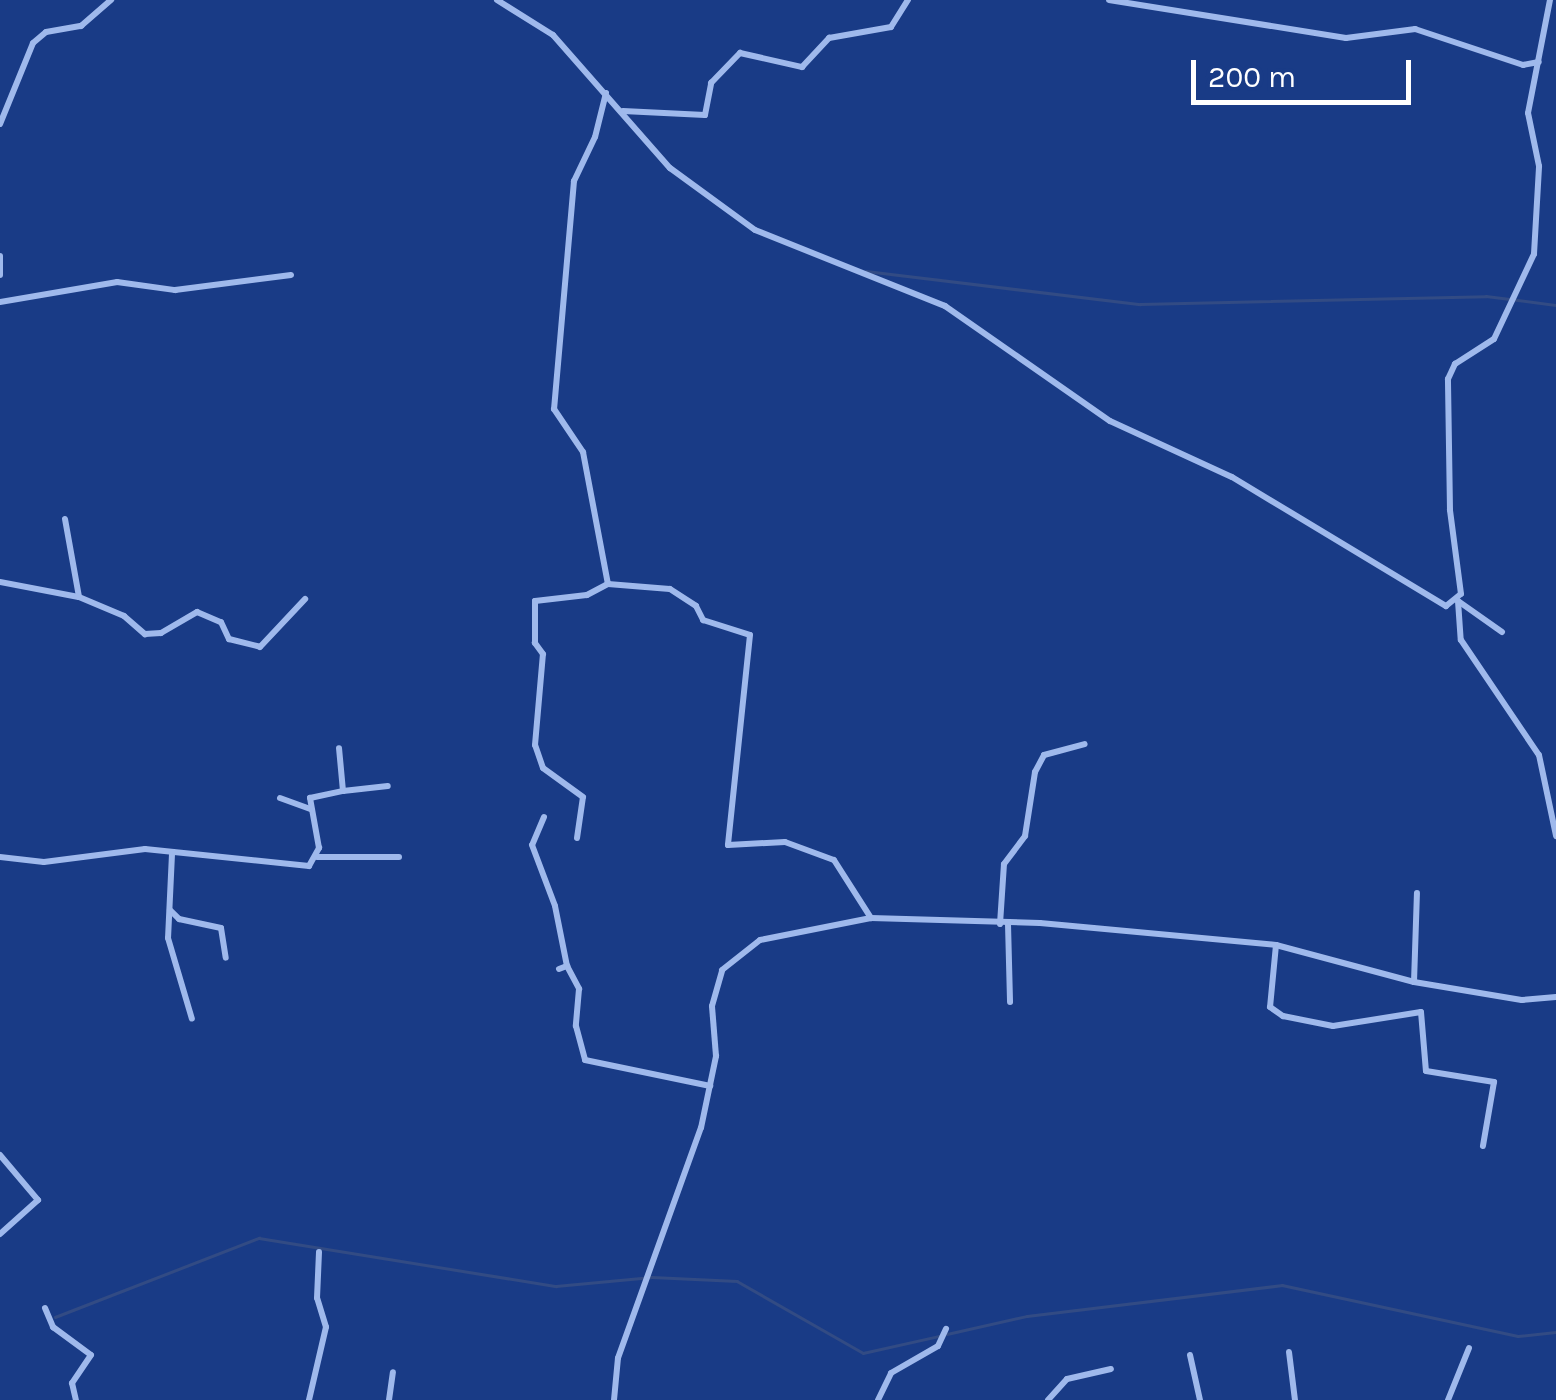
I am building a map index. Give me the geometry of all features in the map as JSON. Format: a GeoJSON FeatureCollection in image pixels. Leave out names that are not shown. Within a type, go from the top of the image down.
{"type":"FeatureCollection","features":[{"type":"Feature","properties":{"kind":"street"},"geometry":{"type":"LineString","coordinates":[[0,124],[33,43],[46,32],[81,26],[111,0]]}},
{"type":"Feature","properties":{"kind":"street"},"geometry":{"type":"LineString","coordinates":[[497,0],[552,35],[690,185],[772,240],[945,306],[1110,420],[1232,477],[1446,606],[1458,601]]}},
{"type":"Feature","properties":{"kind":"street"},"geometry":{"type":"LineString","coordinates":[[621,111],[644,107],[686,118],[705,115],[711,83],[740,53],[802,67],[829,38],[891,27],[908,0]]}},
{"type":"Feature","properties":{"kind":"street"},"geometry":{"type":"LineString","coordinates":[[1109,0],[1346,38],[1414,29],[1523,65],[1539,62]]}},
{"type":"Feature","properties":{"kind":"street"},"geometry":{"type":"LineString","coordinates":[[1550,0],[1528,113],[1539,166],[1534,254],[1494,339],[1455,364],[1448,379],[1461,640],[1540,755],[1556,836]]}},
{"type":"Feature","properties":{"kind":"street"},"geometry":{"type":"LineString","coordinates":[[606,93],[595,138],[574,181],[554,408],[583,452],[608,584],[611,590],[670,588],[696,606],[703,620],[750,635],[728,844],[785,842],[834,860],[871,918]]}},
{"type":"Feature","properties":{"kind":"street"},"geometry":{"type":"LineString","coordinates":[[0,256],[0,275]]}},
{"type":"Feature","properties":{"kind":"street"},"geometry":{"type":"LineString","coordinates":[[0,302],[117,282],[175,290],[291,275]]}},
{"type":"Feature","properties":{"kind":"street"},"geometry":{"type":"LineString","coordinates":[[65,519],[79,597]]}},
{"type":"Feature","properties":{"kind":"street"},"geometry":{"type":"LineString","coordinates":[[0,582],[79,597],[124,616],[145,634],[161,633],[197,612],[221,622],[229,639],[260,647],[305,600]]}},
{"type":"Feature","properties":{"kind":"street"},"geometry":{"type":"LineString","coordinates":[[577,838],[583,798],[544,768],[535,745],[543,654],[535,643],[533,612],[535,601],[587,595],[608,584]]}},
{"type":"Feature","properties":{"kind":"street"},"geometry":{"type":"LineString","coordinates":[[1458,601],[1502,632]]}},
{"type":"Feature","properties":{"kind":"street"},"geometry":{"type":"LineString","coordinates":[[1010,1002],[1004,864],[1025,836],[1036,772],[1044,755],[1085,744]]}},
{"type":"Feature","properties":{"kind":"street"},"geometry":{"type":"LineString","coordinates":[[339,748],[343,791]]}},
{"type":"Feature","properties":{"kind":"street"},"geometry":{"type":"LineString","coordinates":[[316,857],[314,794],[388,786]]}},
{"type":"Feature","properties":{"kind":"street"},"geometry":{"type":"LineString","coordinates":[[280,798],[312,809]]}},
{"type":"Feature","properties":{"kind":"street"},"geometry":{"type":"LineString","coordinates":[[544,818],[532,845],[555,906],[563,967],[579,989],[576,1026],[586,1060],[710,1086]]}},
{"type":"Feature","properties":{"kind":"street"},"geometry":{"type":"LineString","coordinates":[[0,856],[44,862],[96,850],[298,867],[316,857],[399,857]]}},
{"type":"Feature","properties":{"kind":"street"},"geometry":{"type":"LineString","coordinates":[[172,854],[168,938],[192,1020]]}},
{"type":"Feature","properties":{"kind":"street"},"geometry":{"type":"LineString","coordinates":[[1414,982],[1417,893]]}},
{"type":"Feature","properties":{"kind":"street"},"geometry":{"type":"LineString","coordinates":[[169,904],[174,917],[221,928],[226,958]]}},
{"type":"Feature","properties":{"kind":"street"},"geometry":{"type":"LineString","coordinates":[[614,1400],[618,1358],[650,1284],[710,1086],[716,1056],[712,1006],[722,970],[760,940],[871,918],[1004,924],[1276,945],[1414,982],[1522,1000],[1556,997]]}},
{"type":"Feature","properties":{"kind":"street"},"geometry":{"type":"LineString","coordinates":[[1276,945],[1270,1006],[1282,1016],[1333,1026],[1421,1012],[1426,1071],[1494,1082],[1483,1146]]}},
{"type":"Feature","properties":{"kind":"street"},"geometry":{"type":"LineString","coordinates":[[0,1155],[38,1200],[0,1234]]}},
{"type":"Feature","properties":{"kind":"street"},"geometry":{"type":"LineString","coordinates":[[309,1400],[326,1328],[317,1298],[318,1252]]}},
{"type":"Feature","properties":{"kind":"street"},"geometry":{"type":"LineString","coordinates":[[45,1308],[54,1326],[91,1355],[73,1378],[76,1400]]}},
{"type":"Feature","properties":{"kind":"street"},"geometry":{"type":"LineString","coordinates":[[878,1400],[891,1374],[938,1346],[946,1329]]}},
{"type":"Feature","properties":{"kind":"street"},"geometry":{"type":"LineString","coordinates":[[1448,1400],[1469,1348]]}},
{"type":"Feature","properties":{"kind":"street"},"geometry":{"type":"LineString","coordinates":[[1289,1352],[1296,1400]]}},
{"type":"Feature","properties":{"kind":"street"},"geometry":{"type":"LineString","coordinates":[[1190,1355],[1200,1400]]}},
{"type":"Feature","properties":{"kind":"street"},"geometry":{"type":"LineString","coordinates":[[1048,1400],[1067,1380],[1110,1369]]}},
{"type":"Feature","properties":{"kind":"street"},"geometry":{"type":"LineString","coordinates":[[389,1400],[394,1372]]}},
{"type":"Feature","properties":{"kind":"waterway"},"geometry":{"type":"LineString","coordinates":[[866,271],[1140,304],[1486,296],[1556,305]]}},
{"type":"Feature","properties":{"kind":"waterway"},"geometry":{"type":"LineString","coordinates":[[55,1317],[259,1238],[556,1286],[652,1277],[737,1281],[863,1353],[939,1336]]}},
{"type":"Feature","properties":{"kind":"waterway"},"geometry":{"type":"LineString","coordinates":[[947,1334],[1027,1316],[1282,1285],[1518,1336],[1556,1332]]}}]}
